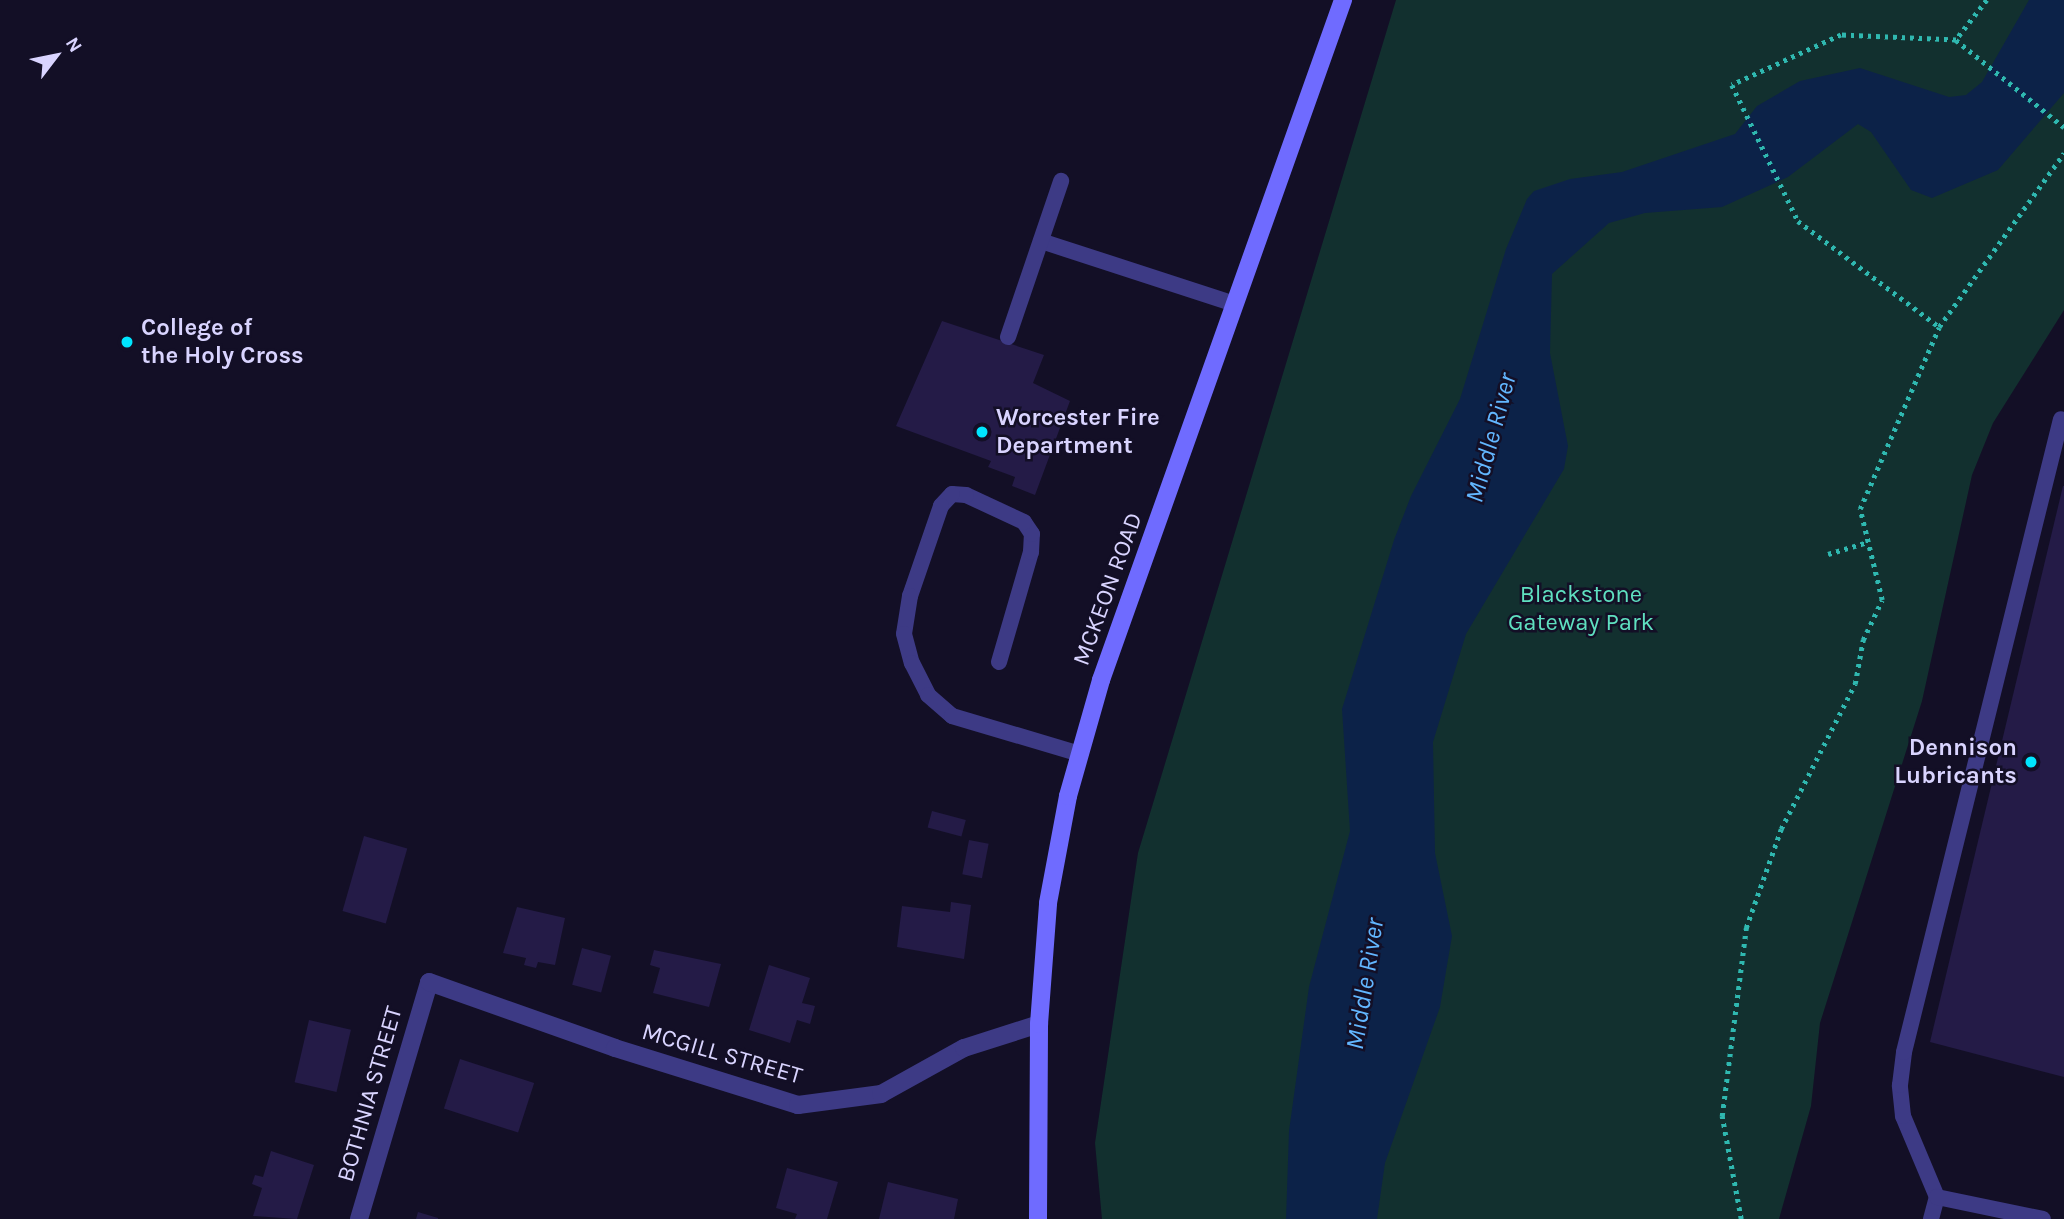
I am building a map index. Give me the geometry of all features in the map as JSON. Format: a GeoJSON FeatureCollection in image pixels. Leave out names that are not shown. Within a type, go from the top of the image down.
{"type":"FeatureCollection","features":[{"type":"Feature","properties":{"kind":"main road","name":"MCKEON ROAD"},"geometry":{"type":"LineString","coordinates":[[1038,1219],[1039,1024],[1048,903],[1080,754],[1101,680],[1343,0]]}},
{"type":"Feature","properties":{"kind":"street","name":"MCGILL STREET"},"geometry":{"type":"LineString","coordinates":[[429,982],[615,1048],[798,1105],[881,1094],[964,1048],[1039,1024]]}},
{"type":"Feature","properties":{"kind":"street","name":"BOTHNIA STREET"},"geometry":{"type":"LineString","coordinates":[[359,1219],[429,982]]}},
{"type":"Feature","properties":{"kind":"lane"},"geometry":{"type":"LineString","coordinates":[[1008,337],[1060,181]]}},
{"type":"Feature","properties":{"kind":"lane"},"geometry":{"type":"LineString","coordinates":[[1041,241],[1235,304]]}},
{"type":"Feature","properties":{"kind":"lane"},"geometry":{"type":"LineString","coordinates":[[1931,1219],[1937,1197],[1903,1116],[1899,1086],[1904,1052],[2061,419]]}},
{"type":"Feature","properties":{"kind":"lane"},"geometry":{"type":"LineString","coordinates":[[999,662],[1031,552],[1032,534],[1024,522],[965,495],[952,494],[940,506],[910,596],[904,634],[912,663],[928,695],[952,716],[1080,754]]}},
{"type":"Feature","properties":{"kind":"lane"},"geometry":{"type":"LineString","coordinates":[[1937,1197],[2043,1219]]}},
{"type":"Feature","properties":{"kind":"path"},"geometry":{"type":"LineString","coordinates":[[1956,40],[1987,0]]}},
{"type":"Feature","properties":{"kind":"path"},"geometry":{"type":"LineString","coordinates":[[1939,327],[1798,222],[1732,85],[1841,35],[1956,40],[2064,127]]}},
{"type":"Feature","properties":{"kind":"path"},"geometry":{"type":"LineString","coordinates":[[1741,1219],[1722,1115],[1746,929],[1781,830],[1856,684],[1863,640],[1882,600],[1860,509],[1939,327],[2064,153]]}},
{"type":"Feature","properties":{"kind":"path"},"geometry":{"type":"LineString","coordinates":[[1828,554],[1868,542]]}},
{"type":"Feature","properties":{"kind":"green space","name":"Blackstone Gateway Park"},"geometry":{"type":"Polygon","coordinates":[[[1396,0],[2064,0],[2064,310],[1993,423],[1972,475],[1922,701],[1820,1023],[1811,1106],[1779,1219],[1102,1219],[1095,1143],[1138,853],[1396,0]]]}},
{"type":"Feature","properties":{"kind":"water","name":"Middle River"},"geometry":{"type":"Polygon","coordinates":[[[2029,0],[2064,0],[2064,93],[1998,170],[1932,198],[1911,190],[1871,132],[1858,124],[1788,177],[1722,207],[1645,213],[1609,223],[1552,274],[1550,353],[1568,446],[1564,469],[1466,634],[1433,742],[1435,853],[1452,936],[1440,1007],[1385,1163],[1377,1219],[1286,1219],[1289,1131],[1309,987],[1350,831],[1342,709],[1394,540],[1411,496],[1460,399],[1506,249],[1527,199],[1534,191],[1570,179],[1622,172],[1735,134],[1757,106],[1800,81],[1860,68],[1949,97],[1966,95],[1982,82],[2029,0]]]}},
{"type":"Feature","properties":{"kind":"building"},"geometry":{"type":"Polygon","coordinates":[[[942,321],[1044,355],[1033,383],[1070,401],[1035,495],[1012,486],[1015,477],[988,467],[991,461],[896,426],[942,321]]]}},
{"type":"Feature","properties":{"kind":"building","name":"Dennison Lubricants"},"geometry":{"type":"Polygon","coordinates":[[[2064,486],[2064,1077],[1930,1042],[2064,486]]]}},
{"type":"Feature","properties":{"kind":"building"},"geometry":{"type":"Polygon","coordinates":[[[932,811],[966,820],[961,836],[928,827],[932,811]]]}},
{"type":"Feature","properties":{"kind":"building"},"geometry":{"type":"Polygon","coordinates":[[[364,836],[407,848],[386,923],[343,911],[364,836]]]}},
{"type":"Feature","properties":{"kind":"building"},"geometry":{"type":"Polygon","coordinates":[[[969,840],[989,844],[982,878],[962,874],[969,840]]]}},
{"type":"Feature","properties":{"kind":"building"},"geometry":{"type":"Polygon","coordinates":[[[951,902],[971,905],[964,959],[897,947],[902,906],[950,912],[951,902]]]}},
{"type":"Feature","properties":{"kind":"building"},"geometry":{"type":"Polygon","coordinates":[[[517,907],[565,918],[555,965],[538,962],[536,968],[524,965],[526,958],[503,953],[517,907]]]}},
{"type":"Feature","properties":{"kind":"building"},"geometry":{"type":"Polygon","coordinates":[[[582,948],[611,956],[601,992],[572,985],[582,948]]]}},
{"type":"Feature","properties":{"kind":"building"},"geometry":{"type":"Polygon","coordinates":[[[654,950],[721,964],[709,1007],[653,993],[660,968],[650,965],[654,950]]]}},
{"type":"Feature","properties":{"kind":"building"},"geometry":{"type":"Polygon","coordinates":[[[769,965],[810,978],[802,1003],[815,1006],[810,1024],[797,1020],[790,1043],[749,1030],[769,965]]]}},
{"type":"Feature","properties":{"kind":"building"},"geometry":{"type":"Polygon","coordinates":[[[309,1020],[351,1030],[337,1092],[295,1082],[309,1020]]]}},
{"type":"Feature","properties":{"kind":"building"},"geometry":{"type":"Polygon","coordinates":[[[460,1059],[534,1083],[518,1133],[444,1108],[460,1059]]]}},
{"type":"Feature","properties":{"kind":"building"},"geometry":{"type":"Polygon","coordinates":[[[271,1151],[314,1165],[297,1219],[253,1216],[262,1188],[252,1184],[255,1175],[263,1177],[271,1151]]]}},
{"type":"Feature","properties":{"kind":"building"},"geometry":{"type":"Polygon","coordinates":[[[787,1168],[838,1182],[827,1219],[795,1219],[797,1214],[776,1208],[787,1168]]]}},
{"type":"Feature","properties":{"kind":"building"},"geometry":{"type":"Polygon","coordinates":[[[888,1182],[958,1199],[954,1219],[879,1219],[888,1182]]]}},
{"type":"Feature","properties":{"kind":"building"},"geometry":{"type":"Polygon","coordinates":[[[418,1212],[438,1218],[438,1219],[416,1219],[418,1212]]]}},
{"type":"Feature","properties":{"kind":"place","name":"College of the Holy Cross"},"geometry":{"type":"Point","coordinates":[127,342]}},
{"type":"Feature","properties":{"kind":"place","name":"Worcester Fire Department"},"geometry":{"type":"Point","coordinates":[982,432]}},
{"type":"Feature","properties":{"kind":"place","name":"Dennison Lubricants"},"geometry":{"type":"Point","coordinates":[2031,762]}}]}
